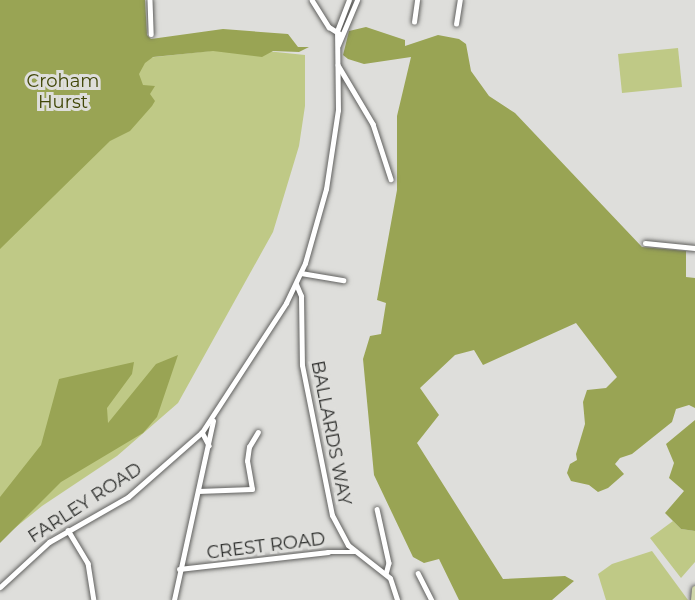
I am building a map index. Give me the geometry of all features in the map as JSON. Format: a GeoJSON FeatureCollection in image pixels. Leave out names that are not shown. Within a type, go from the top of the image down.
{"type":"FeatureCollection","features":[{"type":"Feature","properties":{"kind":"main road"},"geometry":{"type":"LineString","coordinates":[[694,600],[695,589]]}},
{"type":"Feature","properties":{"kind":"street"},"geometry":{"type":"LineString","coordinates":[[150,0],[151,34]]}},
{"type":"Feature","properties":{"kind":"street"},"geometry":{"type":"LineString","coordinates":[[312,0],[339,34]]}},
{"type":"Feature","properties":{"kind":"street"},"geometry":{"type":"LineString","coordinates":[[339,34],[349,0]]}},
{"type":"Feature","properties":{"kind":"street"},"geometry":{"type":"LineString","coordinates":[[339,34],[357,0]]}},
{"type":"Feature","properties":{"kind":"street"},"geometry":{"type":"LineString","coordinates":[[414,22],[417,0]]}},
{"type":"Feature","properties":{"kind":"street"},"geometry":{"type":"LineString","coordinates":[[456,24],[460,0]]}},
{"type":"Feature","properties":{"kind":"street","name":"FARLEY ROAD"},"geometry":{"type":"LineString","coordinates":[[0,587],[28,560],[68,530],[128,497],[213,421],[301,273],[328,178],[338,110],[339,34]]}},
{"type":"Feature","properties":{"kind":"street"},"geometry":{"type":"LineString","coordinates":[[338,65],[373,124],[391,179]]}},
{"type":"Feature","properties":{"kind":"street"},"geometry":{"type":"LineString","coordinates":[[645,243],[695,248]]}},
{"type":"Feature","properties":{"kind":"street"},"geometry":{"type":"LineString","coordinates":[[301,273],[343,280]]}},
{"type":"Feature","properties":{"kind":"street","name":"BALLARDS WAY"},"geometry":{"type":"LineString","coordinates":[[296,284],[301,296],[302,365],[332,515],[345,540],[356,552],[386,574]]}},
{"type":"Feature","properties":{"kind":"street"},"geometry":{"type":"LineString","coordinates":[[174,600],[213,421]]}},
{"type":"Feature","properties":{"kind":"street"},"geometry":{"type":"LineString","coordinates":[[202,432],[209,447]]}},
{"type":"Feature","properties":{"kind":"street"},"geometry":{"type":"LineString","coordinates":[[198,491],[252,489],[247,461],[249,447],[258,432]]}},
{"type":"Feature","properties":{"kind":"street"},"geometry":{"type":"LineString","coordinates":[[377,509],[389,563],[386,574],[397,600]]}},
{"type":"Feature","properties":{"kind":"street"},"geometry":{"type":"LineString","coordinates":[[68,530],[88,563],[94,600]]}},
{"type":"Feature","properties":{"kind":"street"},"geometry":{"type":"LineString","coordinates":[[340,551],[345,540]]}},
{"type":"Feature","properties":{"kind":"street","name":"CREST ROAD"},"geometry":{"type":"LineString","coordinates":[[179,569],[340,551],[356,552]]}},
{"type":"Feature","properties":{"kind":"street"},"geometry":{"type":"LineString","coordinates":[[418,573],[432,600]]}},
{"type":"Feature","properties":{"kind":"green space"},"geometry":{"type":"Polygon","coordinates":[[[0,0],[137,59],[237,48],[305,55],[305,106],[299,146],[273,232],[178,403],[117,456],[42,506],[0,540],[0,0]]]}},
{"type":"Feature","properties":{"kind":"green space","name":"Croham Hurst"},"geometry":{"type":"Polygon","coordinates":[[[0,0],[145,0],[147,35],[151,39],[223,29],[288,34],[298,47],[309,47],[299,52],[273,51],[262,57],[213,51],[153,57],[145,63],[139,74],[143,85],[155,86],[150,94],[155,101],[152,106],[130,131],[110,141],[0,249],[0,0]]]}},
{"type":"Feature","properties":{"kind":"green space"},"geometry":{"type":"Polygon","coordinates":[[[366,27],[405,40],[405,46],[438,35],[459,39],[466,44],[471,71],[489,96],[515,113],[642,247],[686,251],[686,277],[695,278],[695,408],[689,405],[676,409],[672,422],[632,454],[620,458],[615,464],[624,474],[608,488],[598,492],[589,485],[571,481],[567,473],[570,464],[577,460],[576,454],[585,424],[583,402],[587,390],[606,388],[617,377],[576,323],[483,365],[474,350],[455,355],[420,388],[439,415],[417,443],[503,579],[565,576],[574,581],[552,600],[459,600],[439,559],[424,563],[413,557],[374,475],[363,359],[370,336],[381,334],[386,303],[377,300],[397,190],[397,116],[411,57],[364,64],[348,59],[343,55],[349,31],[366,27]]]}},
{"type":"Feature","properties":{"kind":"green space"},"geometry":{"type":"Polygon","coordinates":[[[678,48],[682,87],[622,93],[618,54],[678,48]]]}},
{"type":"Feature","properties":{"kind":"green space"},"geometry":{"type":"Polygon","coordinates":[[[178,355],[157,417],[143,433],[61,482],[0,543],[0,497],[41,445],[59,379],[134,362],[132,374],[107,408],[108,423],[156,364],[178,355]]]}},
{"type":"Feature","properties":{"kind":"green space"},"geometry":{"type":"Polygon","coordinates":[[[695,420],[695,531],[681,529],[665,513],[684,491],[669,478],[674,463],[666,444],[695,420]]]}},
{"type":"Feature","properties":{"kind":"green space"},"geometry":{"type":"Polygon","coordinates":[[[673,521],[681,529],[695,531],[695,562],[681,578],[650,538],[673,521]]]}},
{"type":"Feature","properties":{"kind":"green space"},"geometry":{"type":"Polygon","coordinates":[[[652,551],[688,600],[606,600],[598,574],[612,564],[652,551]]]}}]}
